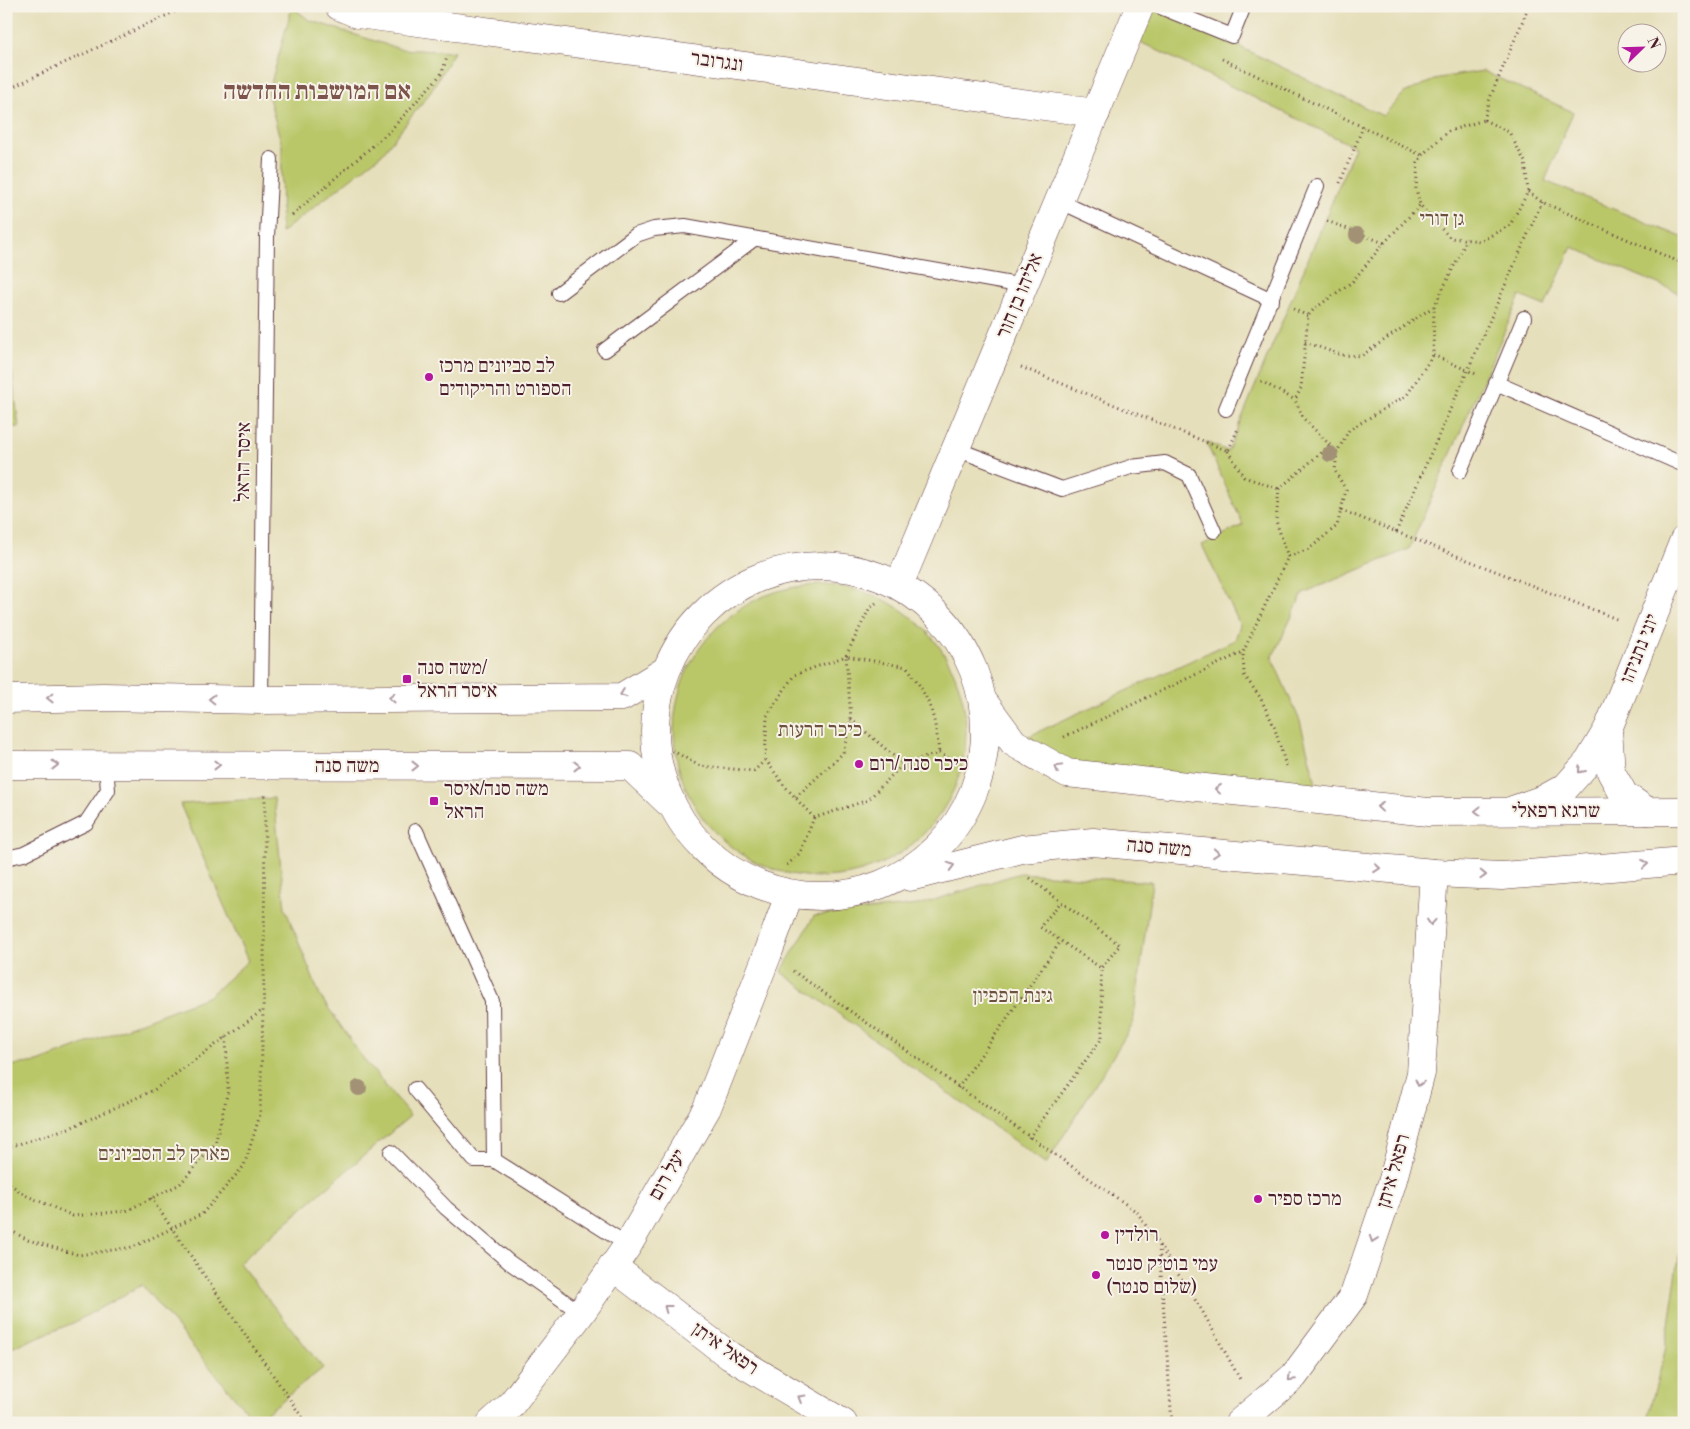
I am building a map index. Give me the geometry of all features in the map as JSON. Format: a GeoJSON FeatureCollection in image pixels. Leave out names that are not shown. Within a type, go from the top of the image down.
{"type":"FeatureCollection","features":[{"type":"Feature","properties":{"kind":"street","name":"ונגרובר"},"geometry":{"type":"LineString","coordinates":[[339,6],[358,14],[1096,114]]}},
{"type":"Feature","properties":{"kind":"street","name":"אליהו בן חור"},"geometry":{"type":"LineString","coordinates":[[899,585],[1140,6]]}},
{"type":"Feature","properties":{"kind":"street","name":"יוני נתניהו"},"geometry":{"type":"LineString","coordinates":[[1511,811],[1544,799],[1566,787],[1589,761],[1608,730],[1684,540]]}},
{"type":"Feature","properties":{"kind":"street"},"geometry":{"type":"LineString","coordinates":[[672,806],[660,774],[654,740],[656,705],[666,670],[694,622],[738,586],[790,567],[846,567],[899,585],[938,615],[967,655],[983,701],[986,739],[980,776],[960,821],[928,858],[887,884]]}},
{"type":"Feature","properties":{"kind":"street"},"geometry":{"type":"LineString","coordinates":[[6,699],[103,697],[261,700],[622,697],[666,670]]}},
{"type":"Feature","properties":{"kind":"street"},"geometry":{"type":"LineString","coordinates":[[983,701],[1014,743],[1067,773],[1296,798]]}},
{"type":"Feature","properties":{"kind":"street","name":"יוני נתניהו"},"geometry":{"type":"LineString","coordinates":[[1608,730],[1611,772],[1624,795],[1647,811]]}},
{"type":"Feature","properties":{"kind":"street","name":"משה סנה"},"geometry":{"type":"LineString","coordinates":[[6,765],[630,766],[672,806],[695,840],[719,862],[762,887],[789,895],[839,896],[1022,849],[1093,842],[1434,873]]}},
{"type":"Feature","properties":{"kind":"street","name":"שרגא רפאלי"},"geometry":{"type":"LineString","coordinates":[[1296,798],[1428,812],[1684,811]]}},
{"type":"Feature","properties":{"kind":"street"},"geometry":{"type":"LineString","coordinates":[[1434,873],[1502,876],[1684,861]]}},
{"type":"Feature","properties":{"kind":"street","name":"רפאל איתן"},"geometry":{"type":"LineString","coordinates":[[1248,1416],[1294,1376],[1354,1295],[1392,1183],[1421,1073],[1434,873]]}},
{"type":"Feature","properties":{"kind":"street","name":"יעל רום"},"geometry":{"type":"LineString","coordinates":[[491,1423],[510,1406],[581,1313],[620,1256],[706,1108],[789,895]]}},
{"type":"Feature","properties":{"kind":"street","name":"רפאל איתן"},"geometry":{"type":"LineString","coordinates":[[620,1256],[730,1356],[843,1423]]}},
{"type":"Feature","properties":{"kind":"lane"},"geometry":{"type":"LineString","coordinates":[[1158,6],[1232,36],[1244,6]]}},
{"type":"Feature","properties":{"kind":"lane","name":"איסר הראל"},"geometry":{"type":"LineString","coordinates":[[261,700],[268,237],[271,159]]}},
{"type":"Feature","properties":{"kind":"lane"},"geometry":{"type":"LineString","coordinates":[[1226,409],[1317,186]]}},
{"type":"Feature","properties":{"kind":"lane"},"geometry":{"type":"LineString","coordinates":[[1059,201],[1272,300]]}},
{"type":"Feature","properties":{"kind":"lane"},"geometry":{"type":"LineString","coordinates":[[559,293],[636,235],[654,229],[685,226],[1024,286]]}},
{"type":"Feature","properties":{"kind":"lane"},"geometry":{"type":"LineString","coordinates":[[605,350],[754,239]]}},
{"type":"Feature","properties":{"kind":"lane"},"geometry":{"type":"LineString","coordinates":[[1460,471],[1524,318]]}},
{"type":"Feature","properties":{"kind":"lane"},"geometry":{"type":"LineString","coordinates":[[1496,383],[1684,465]]}},
{"type":"Feature","properties":{"kind":"lane"},"geometry":{"type":"LineString","coordinates":[[956,449],[1062,489],[1131,467],[1165,463],[1188,475],[1214,531]]}},
{"type":"Feature","properties":{"kind":"lane"},"geometry":{"type":"LineString","coordinates":[[6,858],[24,854],[86,823],[108,790],[106,766]]}},
{"type":"Feature","properties":{"kind":"lane"},"geometry":{"type":"LineString","coordinates":[[416,831],[492,1001],[494,1160]]}},
{"type":"Feature","properties":{"kind":"lane"},"geometry":{"type":"LineString","coordinates":[[415,1089],[474,1160],[494,1160],[620,1256]]}},
{"type":"Feature","properties":{"kind":"lane"},"geometry":{"type":"LineString","coordinates":[[391,1152],[446,1208],[509,1262],[581,1313]]}},
{"type":"Feature","properties":{"kind":"path"},"geometry":{"type":"LineString","coordinates":[[6,90],[187,6]]}},
{"type":"Feature","properties":{"kind":"path"},"geometry":{"type":"LineString","coordinates":[[1484,120],[1490,98],[1529,6]]}},
{"type":"Feature","properties":{"kind":"path"},"geometry":{"type":"LineString","coordinates":[[268,237],[389,132],[442,73],[456,27]]}},
{"type":"Feature","properties":{"kind":"path"},"geometry":{"type":"LineString","coordinates":[[1214,55],[1422,155]]}},
{"type":"Feature","properties":{"kind":"path"},"geometry":{"type":"LineString","coordinates":[[1484,120],[1510,132],[1525,162],[1528,192],[1510,225],[1481,241],[1450,238],[1420,205],[1416,188],[1418,163],[1422,155],[1449,131],[1484,120]]}},
{"type":"Feature","properties":{"kind":"path"},"geometry":{"type":"LineString","coordinates":[[1336,192],[1363,127]]}},
{"type":"Feature","properties":{"kind":"path"},"geometry":{"type":"LineString","coordinates":[[1528,192],[1542,202],[1684,264]]}},
{"type":"Feature","properties":{"kind":"path"},"geometry":{"type":"LineString","coordinates":[[1396,532],[1542,202]]}},
{"type":"Feature","properties":{"kind":"path"},"geometry":{"type":"LineString","coordinates":[[1295,400],[1301,388],[1308,316],[1314,309],[1352,282],[1384,243],[1420,205]]}},
{"type":"Feature","properties":{"kind":"path"},"geometry":{"type":"LineString","coordinates":[[1324,220],[1384,243]]}},
{"type":"Feature","properties":{"kind":"path"},"geometry":{"type":"LineString","coordinates":[[1296,798],[1274,726],[1260,697],[1244,675],[1243,652],[1288,557],[1309,549],[1336,526],[1346,490],[1336,471],[1337,452],[1349,430],[1407,395],[1433,355],[1434,307],[1468,239]]}},
{"type":"Feature","properties":{"kind":"path"},"geometry":{"type":"LineString","coordinates":[[1288,307],[1308,316]]}},
{"type":"Feature","properties":{"kind":"path"},"geometry":{"type":"LineString","coordinates":[[1305,342],[1341,355],[1361,356],[1434,307]]}},
{"type":"Feature","properties":{"kind":"path"},"geometry":{"type":"LineString","coordinates":[[1433,355],[1496,383]]}},
{"type":"Feature","properties":{"kind":"path"},"geometry":{"type":"LineString","coordinates":[[995,356],[1228,451],[1244,477],[1279,490]]}},
{"type":"Feature","properties":{"kind":"path"},"geometry":{"type":"LineString","coordinates":[[1261,372],[1258,380],[1295,400],[1304,420],[1337,452]]}},
{"type":"Feature","properties":{"kind":"path"},"geometry":{"type":"LineString","coordinates":[[1228,451],[1240,424]]}},
{"type":"Feature","properties":{"kind":"path"},"geometry":{"type":"LineString","coordinates":[[1288,557],[1276,522],[1279,490],[1330,445]]}},
{"type":"Feature","properties":{"kind":"path"},"geometry":{"type":"LineString","coordinates":[[1341,510],[1647,631]]}},
{"type":"Feature","properties":{"kind":"path"},"geometry":{"type":"LineString","coordinates":[[796,798],[844,753],[851,718],[846,656],[869,609],[899,585]]}},
{"type":"Feature","properties":{"kind":"path"},"geometry":{"type":"LineString","coordinates":[[1031,753],[1243,652]]}},
{"type":"Feature","properties":{"kind":"path"},"geometry":{"type":"LineString","coordinates":[[814,818],[765,759],[766,716],[794,675],[846,656],[907,667],[924,690],[936,720],[939,754]]}},
{"type":"Feature","properties":{"kind":"path"},"geometry":{"type":"LineString","coordinates":[[851,718],[903,764]]}},
{"type":"Feature","properties":{"kind":"path"},"geometry":{"type":"LineString","coordinates":[[654,740],[700,766],[754,771],[765,759]]}},
{"type":"Feature","properties":{"kind":"path"},"geometry":{"type":"LineString","coordinates":[[762,887],[800,853],[814,818],[868,800],[903,764],[939,754],[980,776]]}},
{"type":"Feature","properties":{"kind":"path"},"geometry":{"type":"LineString","coordinates":[[6,1228],[28,1240],[79,1255],[132,1247],[202,1214],[244,1166],[260,1115],[265,765]]}},
{"type":"Feature","properties":{"kind":"path"},"geometry":{"type":"LineString","coordinates":[[1029,1138],[1102,1038],[1101,968],[1120,945],[1061,902],[1040,927],[1101,968]]}},
{"type":"Feature","properties":{"kind":"path"},"geometry":{"type":"LineString","coordinates":[[958,1088],[1061,941]]}},
{"type":"Feature","properties":{"kind":"path"},"geometry":{"type":"LineString","coordinates":[[768,953],[1137,1212],[1200,1308],[1248,1416]]}},
{"type":"Feature","properties":{"kind":"path"},"geometry":{"type":"LineString","coordinates":[[6,1148],[72,1127],[154,1090],[263,1010]]}},
{"type":"Feature","properties":{"kind":"path"},"geometry":{"type":"LineString","coordinates":[[6,1181],[25,1195],[73,1216],[126,1211],[180,1184],[215,1144],[228,1091],[226,1037]]}},
{"type":"Feature","properties":{"kind":"path"},"geometry":{"type":"LineString","coordinates":[[151,1198],[306,1423]]}},
{"type":"Feature","properties":{"kind":"path"},"geometry":{"type":"LineString","coordinates":[[1159,1245],[1172,1423]]}},
{"type":"Feature","properties":{"kind":"green space","name":"גן דורי"},"geometry":{"type":"Polygon","coordinates":[[[1155,6],[1383,116],[1404,93],[1439,78],[1483,71],[1573,112],[1545,181],[1684,238],[1684,295],[1572,247],[1545,306],[1520,296],[1409,549],[1303,593],[1272,658],[1300,721],[1320,800],[1067,773],[1014,743],[1235,640],[1240,625],[1202,545],[1243,525],[1206,442],[1228,451],[1355,147],[1128,36],[1155,6]]]}},
{"type":"Feature","properties":{"kind":"green space"},"geometry":{"type":"Polygon","coordinates":[[[292,7],[309,20],[400,49],[454,52],[429,94],[382,154],[281,233],[282,146],[268,94],[292,7]]]}},
{"type":"Feature","properties":{"kind":"green space"},"geometry":{"type":"Polygon","coordinates":[[[6,327],[19,427],[6,427],[6,327]]]}},
{"type":"Feature","properties":{"kind":"green space","name":"כיכר הרעות"},"geometry":{"type":"Polygon","coordinates":[[[820,585],[848,588],[876,597],[901,610],[923,628],[941,650],[954,675],[963,703],[966,731],[963,759],[954,787],[941,812],[923,834],[901,852],[876,865],[848,874],[820,877],[792,874],[764,865],[739,852],[717,834],[699,812],[686,787],[677,759],[674,731],[677,703],[686,675],[699,650],[717,628],[739,610],[764,597],[792,588],[820,585]]]}},
{"type":"Feature","properties":{"kind":"green space","name":"פארק לב הסביונים"},"geometry":{"type":"Polygon","coordinates":[[[274,798],[285,908],[320,996],[363,1058],[410,1116],[239,1263],[323,1368],[255,1422],[142,1285],[73,1323],[6,1350],[6,1066],[38,1062],[209,996],[248,961],[180,804],[274,798]]]}},
{"type":"Feature","properties":{"kind":"green space","name":"גינת הפפיון"},"geometry":{"type":"Polygon","coordinates":[[[1020,873],[1152,882],[1133,1024],[1046,1164],[781,972],[814,916],[918,905],[1020,873]]]}},
{"type":"Feature","properties":{"kind":"green space"},"geometry":{"type":"Polygon","coordinates":[[[1684,1224],[1684,1423],[1646,1423],[1665,1351],[1684,1224]]]}},
{"type":"Feature","properties":{"kind":"place","name":"לב סביונים מרכז הספורט והריקודים"},"geometry":{"type":"Point","coordinates":[429,377]}},
{"type":"Feature","properties":{"kind":"place","name":"משה סנה/ איסר הראל"},"geometry":{"type":"Point","coordinates":[407,679]}},
{"type":"Feature","properties":{"kind":"place","name":"כיכר סנה /רום"},"geometry":{"type":"Point","coordinates":[859,764]}},
{"type":"Feature","properties":{"kind":"place","name":"משה סנה/איסר הראל"},"geometry":{"type":"Point","coordinates":[434,801]}},
{"type":"Feature","properties":{"kind":"place","name":"מרכז ספיר"},"geometry":{"type":"Point","coordinates":[1258,1199]}},
{"type":"Feature","properties":{"kind":"place","name":"רולדין"},"geometry":{"type":"Point","coordinates":[1105,1235]}},
{"type":"Feature","properties":{"kind":"place","name":"עמי בוטיק סנטר (שלום סנטר)"},"geometry":{"type":"Point","coordinates":[1096,1275]}},
{"type":"Feature","properties":{"kind":"district","name":"אם המושבות החדשה"},"geometry":{"type":"Point","coordinates":[317,91]}}]}
